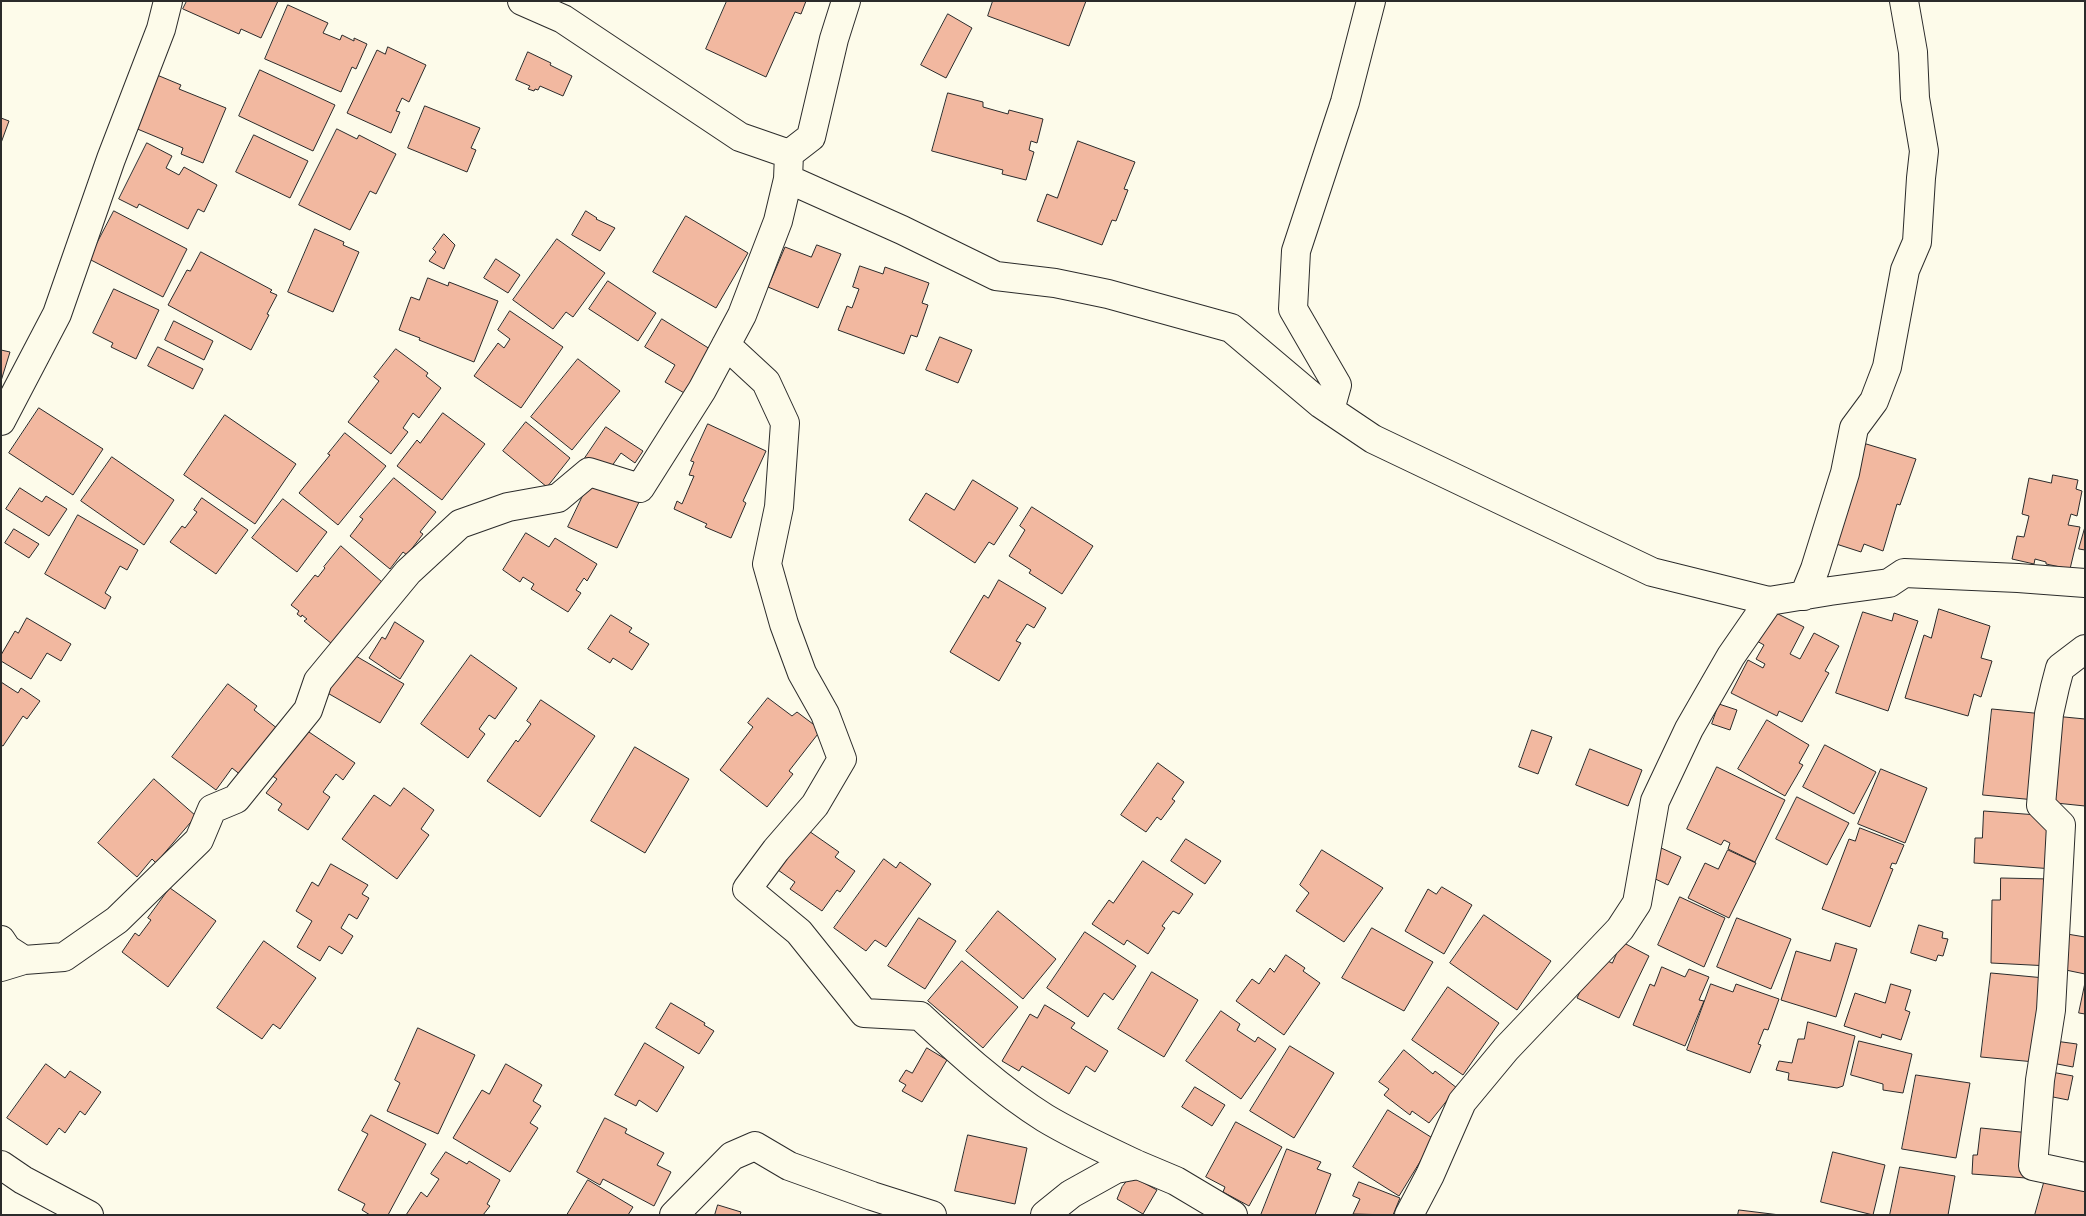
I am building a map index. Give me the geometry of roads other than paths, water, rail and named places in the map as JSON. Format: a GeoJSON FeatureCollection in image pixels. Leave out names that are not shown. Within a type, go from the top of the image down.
{"type":"FeatureCollection","features":[{"type":"Feature","properties":{"kind":"street"},"geometry":{"type":"LineString","coordinates":[[1,421],[57,314],[111,159],[161,29],[168,1]]}},
{"type":"Feature","properties":{"kind":"street"},"geometry":{"type":"LineString","coordinates":[[522,1],[563,19],[740,137],[902,230],[996,276],[1055,283],[1108,294],[1231,328],[1330,410],[1373,439],[1652,572],[1769,601],[1889,583],[1904,573],[2085,583]]}},
{"type":"Feature","properties":{"kind":"street"},"geometry":{"type":"LineString","coordinates":[[1,940],[13,963],[64,958],[117,920],[177,864],[199,840],[212,809],[236,799],[308,710],[318,681],[408,572],[460,524],[508,507],[558,498],[589,472],[640,488],[702,390],[742,315],[778,221],[789,166],[811,137],[834,39],[846,1]]}},
{"type":"Feature","properties":{"kind":"street"},"geometry":{"type":"LineString","coordinates":[[1330,410],[1337,385],[1293,309],[1296,251],[1345,102],[1371,1]]}},
{"type":"Feature","properties":{"kind":"street"},"geometry":{"type":"LineString","coordinates":[[1804,596],[1815,569],[1845,473],[1854,428],[1874,401],[1886,367],[1905,270],[1917,242],[1924,151],[1915,98],[1913,52],[1904,1]]}},
{"type":"Feature","properties":{"kind":"street"},"geometry":{"type":"LineString","coordinates":[[726,345],[766,382],[785,423],[778,506],[767,564],[784,624],[802,673],[825,714],[842,759],[815,805],[776,850],[747,889],[799,932],[864,1013],[920,1016],[970,1062],[1044,1117],[1079,1138],[1176,1181],[1234,1215]]}},
{"type":"Feature","properties":{"kind":"street"},"geometry":{"type":"LineString","coordinates":[[1409,1215],[1430,1176],[1462,1102],[1506,1049],[1620,929],[1637,903],[1655,800],[1689,730],[1731,656],[1769,601]]}},
{"type":"Feature","properties":{"kind":"street"},"geometry":{"type":"LineString","coordinates":[[2085,649],[2060,668],[2049,714],[2041,805],[2061,825],[2057,883],[2058,915],[2051,1010],[2040,1080],[2033,1166],[2085,1177]]}},
{"type":"Feature","properties":{"kind":"street"},"geometry":{"type":"LineString","coordinates":[[674,1215],[732,1156],[755,1146],[790,1166],[872,1196],[932,1215]]}},
{"type":"Feature","properties":{"kind":"street"},"geometry":{"type":"LineString","coordinates":[[1,1165],[23,1180],[89,1215]]}},
{"type":"Feature","properties":{"kind":"street"},"geometry":{"type":"LineString","coordinates":[[1045,1215],[1071,1194],[1108,1174],[1116,1170],[1138,1165]]}}]}
